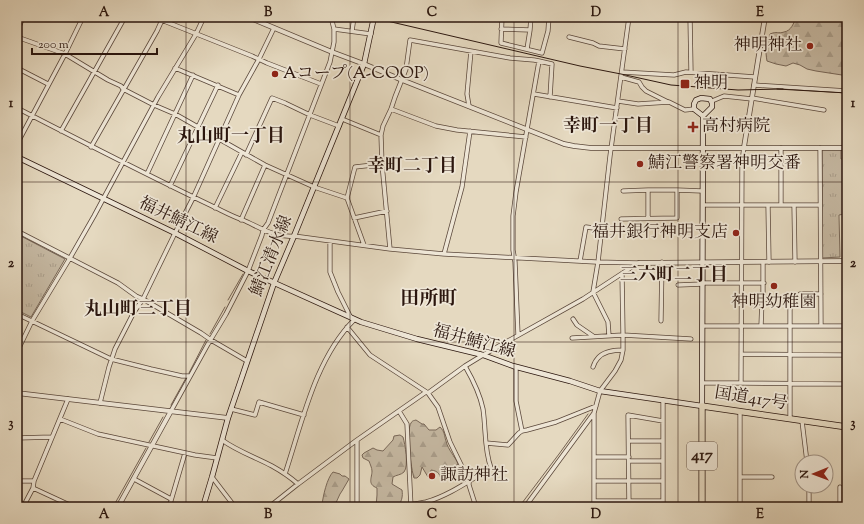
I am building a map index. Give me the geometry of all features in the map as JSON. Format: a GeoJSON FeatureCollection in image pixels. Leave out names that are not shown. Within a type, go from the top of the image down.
{"type":"FeatureCollection","features":[{"type":"Feature","properties":{"kind":"highway","name":"国道417号"},"geometry":{"type":"LineString","coordinates":[[702,507],[702,406],[847,427]]}},
{"type":"Feature","properties":{"kind":"main road","name":"鯖江清水線"},"geometry":{"type":"LineString","coordinates":[[203,507],[228,418],[274,283],[364,64],[374,17]]}},
{"type":"Feature","properties":{"kind":"main road"},"geometry":{"type":"LineString","coordinates":[[702,116],[712,108],[712,100],[698,98],[694,104],[694,109],[702,116],[702,406]]}},
{"type":"Feature","properties":{"kind":"main road","name":"福井鯖江線"},"geometry":{"type":"LineString","coordinates":[[17,157],[176,234],[248,271],[353,319],[395,333],[483,355],[516,367],[570,381],[600,391],[702,406]]}},
{"type":"Feature","properties":{"kind":"street"},"geometry":{"type":"LineString","coordinates":[[17,32],[24,17]]}},
{"type":"Feature","properties":{"kind":"street"},"geometry":{"type":"LineString","coordinates":[[17,144],[65,54],[82,17]]}},
{"type":"Feature","properties":{"kind":"street"},"geometry":{"type":"LineString","coordinates":[[61,132],[125,17]]}},
{"type":"Feature","properties":{"kind":"street"},"geometry":{"type":"LineString","coordinates":[[154,17],[266,63],[322,84]]}},
{"type":"Feature","properties":{"kind":"street"},"geometry":{"type":"LineString","coordinates":[[17,352],[32,321],[70,258],[154,105],[196,34],[204,17]]}},
{"type":"Feature","properties":{"kind":"street"},"geometry":{"type":"LineString","coordinates":[[248,17],[564,144],[591,148],[847,148]]}},
{"type":"Feature","properties":{"kind":"street"},"geometry":{"type":"LineString","coordinates":[[118,507],[226,314],[248,271],[322,84],[334,42],[334,29],[331,17]]}},
{"type":"Feature","properties":{"kind":"street"},"geometry":{"type":"LineString","coordinates":[[352,32],[354,17]]}},
{"type":"Feature","properties":{"kind":"street"},"geometry":{"type":"LineString","coordinates":[[502,17],[500,43],[542,53],[548,31],[549,17]]}},
{"type":"Feature","properties":{"kind":"street"},"geometry":{"type":"LineString","coordinates":[[527,49],[531,17]]}},
{"type":"Feature","properties":{"kind":"street"},"geometry":{"type":"LineString","coordinates":[[609,336],[608,322],[593,292],[624,49],[630,17]]}},
{"type":"Feature","properties":{"kind":"street"},"geometry":{"type":"LineString","coordinates":[[690,17],[691,72]]}},
{"type":"Feature","properties":{"kind":"street"},"geometry":{"type":"LineString","coordinates":[[741,382],[742,161],[765,17]]}},
{"type":"Feature","properties":{"kind":"street"},"geometry":{"type":"LineString","coordinates":[[91,147],[162,20]]}},
{"type":"Feature","properties":{"kind":"street"},"geometry":{"type":"LineString","coordinates":[[100,403],[115,349],[134,312],[143,299],[176,234],[239,95],[274,28]]}},
{"type":"Feature","properties":{"kind":"street"},"geometry":{"type":"LineString","coordinates":[[334,29],[371,34]]}},
{"type":"Feature","properties":{"kind":"street"},"geometry":{"type":"LineString","coordinates":[[501,29],[530,30]]}},
{"type":"Feature","properties":{"kind":"street"},"geometry":{"type":"LineString","coordinates":[[17,37],[65,54],[108,80],[121,86],[123,89],[175,114],[265,165],[286,175],[347,198]]}},
{"type":"Feature","properties":{"kind":"street"},"geometry":{"type":"LineString","coordinates":[[569,37],[599,46],[624,49]]}},
{"type":"Feature","properties":{"kind":"street"},"geometry":{"type":"LineString","coordinates":[[390,249],[382,164],[381,135],[383,126],[406,69],[410,40],[552,64],[550,97]]}},
{"type":"Feature","properties":{"kind":"street"},"geometry":{"type":"LineString","coordinates":[[469,106],[467,94],[471,51]]}},
{"type":"Feature","properties":{"kind":"street"},"geometry":{"type":"LineString","coordinates":[[518,335],[513,250],[513,216],[539,62]]}},
{"type":"Feature","properties":{"kind":"street"},"geometry":{"type":"LineString","coordinates":[[17,68],[48,84]]}},
{"type":"Feature","properties":{"kind":"street"},"geometry":{"type":"LineString","coordinates":[[175,68],[239,95]]}},
{"type":"Feature","properties":{"kind":"street"},"geometry":{"type":"LineString","coordinates":[[622,72],[674,76],[682,72],[691,72],[755,77]]}},
{"type":"Feature","properties":{"kind":"street"},"geometry":{"type":"LineString","coordinates":[[147,174],[193,75]]}},
{"type":"Feature","properties":{"kind":"street"},"geometry":{"type":"LineString","coordinates":[[621,77],[636,80],[646,91],[685,110],[694,109]]}},
{"type":"Feature","properties":{"kind":"street"},"geometry":{"type":"LineString","coordinates":[[170,186],[218,85]]}},
{"type":"Feature","properties":{"kind":"street"},"geometry":{"type":"LineString","coordinates":[[754,85],[847,91]]}},
{"type":"Feature","properties":{"kind":"street"},"geometry":{"type":"LineString","coordinates":[[534,94],[617,108]]}},
{"type":"Feature","properties":{"kind":"street"},"geometry":{"type":"LineString","coordinates":[[712,100],[724,96],[752,98],[824,110]]}},
{"type":"Feature","properties":{"kind":"street"},"geometry":{"type":"LineString","coordinates":[[215,208],[272,98],[339,126]]}},
{"type":"Feature","properties":{"kind":"street"},"geometry":{"type":"LineString","coordinates":[[618,101],[638,104],[669,102]]}},
{"type":"Feature","properties":{"kind":"street"},"geometry":{"type":"LineString","coordinates":[[17,108],[61,132],[193,198],[263,230],[281,236],[294,236],[390,249],[444,254],[598,262],[847,261]]}},
{"type":"Feature","properties":{"kind":"street"},"geometry":{"type":"LineString","coordinates":[[391,109],[436,126],[457,130],[526,137]]}},
{"type":"Feature","properties":{"kind":"street"},"geometry":{"type":"LineString","coordinates":[[342,119],[381,135]]}},
{"type":"Feature","properties":{"kind":"street"},"geometry":{"type":"LineString","coordinates":[[444,254],[456,214],[462,187],[470,131]]}},
{"type":"Feature","properties":{"kind":"street"},"geometry":{"type":"LineString","coordinates":[[842,148],[847,144]]}},
{"type":"Feature","properties":{"kind":"street"},"geometry":{"type":"LineString","coordinates":[[781,148],[781,204]]}},
{"type":"Feature","properties":{"kind":"street"},"geometry":{"type":"LineString","coordinates":[[820,148],[821,326]]}},
{"type":"Feature","properties":{"kind":"street"},"geometry":{"type":"LineString","coordinates":[[364,245],[347,198],[355,167],[382,164]]}},
{"type":"Feature","properties":{"kind":"street"},"geometry":{"type":"LineString","coordinates":[[241,220],[265,165]]}},
{"type":"Feature","properties":{"kind":"street"},"geometry":{"type":"LineString","coordinates":[[623,191],[633,193],[648,190],[702,190]]}},
{"type":"Feature","properties":{"kind":"street"},"geometry":{"type":"LineString","coordinates":[[648,190],[648,218]]}},
{"type":"Feature","properties":{"kind":"street"},"geometry":{"type":"LineString","coordinates":[[621,219],[677,218],[677,190]]}},
{"type":"Feature","properties":{"kind":"street"},"geometry":{"type":"LineString","coordinates":[[703,205],[820,205]]}},
{"type":"Feature","properties":{"kind":"street"},"geometry":{"type":"LineString","coordinates":[[768,205],[769,262]]}},
{"type":"Feature","properties":{"kind":"street"},"geometry":{"type":"LineString","coordinates":[[794,205],[794,262]]}},
{"type":"Feature","properties":{"kind":"street"},"geometry":{"type":"LineString","coordinates":[[354,218],[387,211]]}},
{"type":"Feature","properties":{"kind":"street"},"geometry":{"type":"LineString","coordinates":[[580,261],[586,227],[601,229]]}},
{"type":"Feature","properties":{"kind":"street"},"geometry":{"type":"LineString","coordinates":[[17,231],[118,283],[136,296],[247,361]]}},
{"type":"Feature","properties":{"kind":"street"},"geometry":{"type":"LineString","coordinates":[[285,474],[307,403],[320,369],[332,348],[353,319],[338,292],[330,272],[330,241]]}},
{"type":"Feature","properties":{"kind":"street"},"geometry":{"type":"LineString","coordinates":[[661,321],[662,262]]}},
{"type":"Feature","properties":{"kind":"street"},"geometry":{"type":"LineString","coordinates":[[761,326],[764,262]]}},
{"type":"Feature","properties":{"kind":"street"},"geometry":{"type":"LineString","coordinates":[[269,507],[357,440],[465,366],[593,292],[639,263]]}},
{"type":"Feature","properties":{"kind":"street"},"geometry":{"type":"LineString","coordinates":[[594,507],[594,413],[600,391],[621,360],[623,350],[622,274]]}},
{"type":"Feature","properties":{"kind":"street"},"geometry":{"type":"LineString","coordinates":[[678,284],[764,283]]}},
{"type":"Feature","properties":{"kind":"street"},"geometry":{"type":"LineString","coordinates":[[763,299],[790,300],[795,299],[800,294],[821,294]]}},
{"type":"Feature","properties":{"kind":"street"},"geometry":{"type":"LineString","coordinates":[[790,300],[790,419]]}},
{"type":"Feature","properties":{"kind":"street"},"geometry":{"type":"LineString","coordinates":[[17,314],[111,359],[182,376],[190,376]]}},
{"type":"Feature","properties":{"kind":"street"},"geometry":{"type":"LineString","coordinates":[[573,319],[577,325],[594,337]]}},
{"type":"Feature","properties":{"kind":"street"},"geometry":{"type":"LineString","coordinates":[[703,326],[847,326]]}},
{"type":"Feature","properties":{"kind":"street"},"geometry":{"type":"LineString","coordinates":[[347,327],[370,355],[427,393],[438,407],[450,442],[469,481],[476,507]]}},
{"type":"Feature","properties":{"kind":"street"},"geometry":{"type":"LineString","coordinates":[[572,338],[623,335],[691,339]]}},
{"type":"Feature","properties":{"kind":"street"},"geometry":{"type":"LineString","coordinates":[[593,367],[598,358],[605,353],[623,350]]}},
{"type":"Feature","properties":{"kind":"street"},"geometry":{"type":"LineString","coordinates":[[742,354],[847,355]]}},
{"type":"Feature","properties":{"kind":"street"},"geometry":{"type":"LineString","coordinates":[[402,507],[426,502],[446,494],[491,468],[487,457],[481,401],[465,366]]}},
{"type":"Feature","properties":{"kind":"street"},"geometry":{"type":"LineString","coordinates":[[516,367],[516,401],[522,431]]}},
{"type":"Feature","properties":{"kind":"street"},"geometry":{"type":"LineString","coordinates":[[702,383],[741,382],[847,384]]}},
{"type":"Feature","properties":{"kind":"street"},"geometry":{"type":"LineString","coordinates":[[17,393],[228,418]]}},
{"type":"Feature","properties":{"kind":"street"},"geometry":{"type":"LineString","coordinates":[[23,507],[33,488],[34,480],[68,399]]}},
{"type":"Feature","properties":{"kind":"street"},"geometry":{"type":"LineString","coordinates":[[663,507],[664,400]]}},
{"type":"Feature","properties":{"kind":"street"},"geometry":{"type":"LineString","coordinates":[[231,409],[255,415],[259,402],[304,415]]}},
{"type":"Feature","properties":{"kind":"street"},"geometry":{"type":"LineString","coordinates":[[486,444],[508,445],[522,431],[556,422],[596,406]]}},
{"type":"Feature","properties":{"kind":"street"},"geometry":{"type":"LineString","coordinates":[[399,411],[407,424],[411,506]]}},
{"type":"Feature","properties":{"kind":"street"},"geometry":{"type":"LineString","coordinates":[[740,411],[740,507]]}},
{"type":"Feature","properties":{"kind":"street"},"geometry":{"type":"LineString","coordinates":[[525,507],[594,413]]}},
{"type":"Feature","properties":{"kind":"street"},"geometry":{"type":"LineString","coordinates":[[629,507],[628,416],[663,421]]}},
{"type":"Feature","properties":{"kind":"street"},"geometry":{"type":"LineString","coordinates":[[60,419],[98,434],[185,453],[217,458]]}},
{"type":"Feature","properties":{"kind":"street"},"geometry":{"type":"LineString","coordinates":[[802,421],[806,454]]}},
{"type":"Feature","properties":{"kind":"street"},"geometry":{"type":"LineString","coordinates":[[17,438],[52,437]]}},
{"type":"Feature","properties":{"kind":"street"},"geometry":{"type":"LineString","coordinates":[[222,440],[230,446],[273,467],[298,484]]}},
{"type":"Feature","properties":{"kind":"street"},"geometry":{"type":"LineString","coordinates":[[357,440],[357,507]]}},
{"type":"Feature","properties":{"kind":"street"},"geometry":{"type":"LineString","coordinates":[[628,441],[663,441]]}},
{"type":"Feature","properties":{"kind":"street"},"geometry":{"type":"LineString","coordinates":[[168,507],[185,453]]}},
{"type":"Feature","properties":{"kind":"street"},"geometry":{"type":"LineString","coordinates":[[594,457],[663,461]]}},
{"type":"Feature","properties":{"kind":"street"},"geometry":{"type":"LineString","coordinates":[[212,477],[235,507]]}},
{"type":"Feature","properties":{"kind":"street"},"geometry":{"type":"LineString","coordinates":[[740,478],[772,477]]}},
{"type":"Feature","properties":{"kind":"street"},"geometry":{"type":"LineString","coordinates":[[134,479],[171,499]]}},
{"type":"Feature","properties":{"kind":"street"},"geometry":{"type":"LineString","coordinates":[[17,481],[34,480]]}},
{"type":"Feature","properties":{"kind":"street"},"geometry":{"type":"LineString","coordinates":[[594,481],[663,481]]}},
{"type":"Feature","properties":{"kind":"street"},"geometry":{"type":"LineString","coordinates":[[840,487],[840,507]]}},
{"type":"Feature","properties":{"kind":"street"},"geometry":{"type":"LineString","coordinates":[[33,488],[74,507]]}},
{"type":"Feature","properties":{"kind":"street"},"geometry":{"type":"LineString","coordinates":[[810,494],[810,507]]}},
{"type":"Feature","properties":{"kind":"street"},"geometry":{"type":"LineString","coordinates":[[594,501],[663,501]]}},
{"type":"Feature","properties":{"kind":"green space"},"geometry":{"type":"Polygon","coordinates":[[[796,17],[847,18],[847,74],[842,75],[816,71],[793,63],[786,66],[767,61],[766,48],[770,34],[782,33],[789,30],[796,17]]]}},
{"type":"Feature","properties":{"kind":"green space"},"geometry":{"type":"Polygon","coordinates":[[[822,149],[841,149],[841,159],[847,159],[847,210],[845,210],[844,214],[839,215],[840,257],[822,258],[822,149]]]}},
{"type":"Feature","properties":{"kind":"green space"},"geometry":{"type":"Polygon","coordinates":[[[17,234],[65,259],[31,317],[17,310],[17,234]]]}},
{"type":"Feature","properties":{"kind":"green space"},"geometry":{"type":"Polygon","coordinates":[[[416,420],[424,424],[429,430],[436,430],[440,427],[444,432],[448,447],[458,464],[451,467],[446,479],[442,482],[440,475],[437,472],[431,470],[430,476],[428,477],[422,467],[420,475],[417,478],[414,478],[410,458],[409,433],[411,423],[416,420]]]}},
{"type":"Feature","properties":{"kind":"green space"},"geometry":{"type":"Polygon","coordinates":[[[400,435],[404,440],[406,465],[404,472],[393,477],[392,484],[402,490],[402,499],[400,504],[396,507],[376,507],[377,488],[371,483],[372,470],[369,461],[363,458],[362,455],[373,448],[383,451],[393,440],[394,436],[400,435]]]}},
{"type":"Feature","properties":{"kind":"green space"},"geometry":{"type":"Polygon","coordinates":[[[333,472],[349,479],[334,507],[323,507],[323,497],[329,478],[333,472]]]}},
{"type":"Feature","properties":{"kind":"waterway"},"geometry":{"type":"LineString","coordinates":[[228,300],[243,274]]}},
{"type":"Feature","properties":{"kind":"waterway"},"geometry":{"type":"LineString","coordinates":[[210,334],[225,307]]}},
{"type":"Feature","properties":{"kind":"waterway"},"geometry":{"type":"LineString","coordinates":[[189,373],[206,340]]}},
{"type":"Feature","properties":{"kind":"waterway"},"geometry":{"type":"LineString","coordinates":[[171,405],[186,378]]}},
{"type":"Feature","properties":{"kind":"waterway"},"geometry":{"type":"LineString","coordinates":[[519,507],[588,414]]}},
{"type":"Feature","properties":{"kind":"waterway"},"geometry":{"type":"LineString","coordinates":[[149,442],[163,417]]}},
{"type":"Feature","properties":{"kind":"waterway"},"geometry":{"type":"LineString","coordinates":[[113,507],[146,448]]}},
{"type":"Feature","properties":{"kind":"tram line"},"geometry":{"type":"LineString","coordinates":[[370,17],[580,66],[671,85],[738,90],[783,89]]}},
{"type":"Feature","properties":{"kind":"tram line"},"geometry":{"type":"LineString","coordinates":[[777,89],[847,93]]}},
{"type":"Feature","properties":{"kind":"place","name":"神明神社"},"geometry":{"type":"Point","coordinates":[810,46]}},
{"type":"Feature","properties":{"kind":"place","name":"Aコープ(A-COOP)"},"geometry":{"type":"Point","coordinates":[275,74]}},
{"type":"Feature","properties":{"kind":"place","name":"神明"},"geometry":{"type":"Point","coordinates":[685,84]}},
{"type":"Feature","properties":{"kind":"place","name":"高村病院"},"geometry":{"type":"Point","coordinates":[693,127]}},
{"type":"Feature","properties":{"kind":"place","name":"鯖江警察署神明交番"},"geometry":{"type":"Point","coordinates":[640,164]}},
{"type":"Feature","properties":{"kind":"place","name":"福井銀行神明支店"},"geometry":{"type":"Point","coordinates":[736,233]}},
{"type":"Feature","properties":{"kind":"place","name":"神明幼稚園"},"geometry":{"type":"Point","coordinates":[774,286]}},
{"type":"Feature","properties":{"kind":"place","name":"諏訪神社"},"geometry":{"type":"Point","coordinates":[432,476]}},
{"type":"Feature","properties":{"kind":"district","name":"幸町一丁目"},"geometry":{"type":"Point","coordinates":[608,127]}},
{"type":"Feature","properties":{"kind":"district","name":"丸山町一丁目"},"geometry":{"type":"Point","coordinates":[231,137]}},
{"type":"Feature","properties":{"kind":"district","name":"幸町二丁目"},"geometry":{"type":"Point","coordinates":[412,167]}},
{"type":"Feature","properties":{"kind":"district","name":"三六町二丁目"},"geometry":{"type":"Point","coordinates":[674,276]}},
{"type":"Feature","properties":{"kind":"district","name":"田所町"},"geometry":{"type":"Point","coordinates":[429,299]}},
{"type":"Feature","properties":{"kind":"district","name":"丸山町三丁目"},"geometry":{"type":"Point","coordinates":[138,310]}}]}
